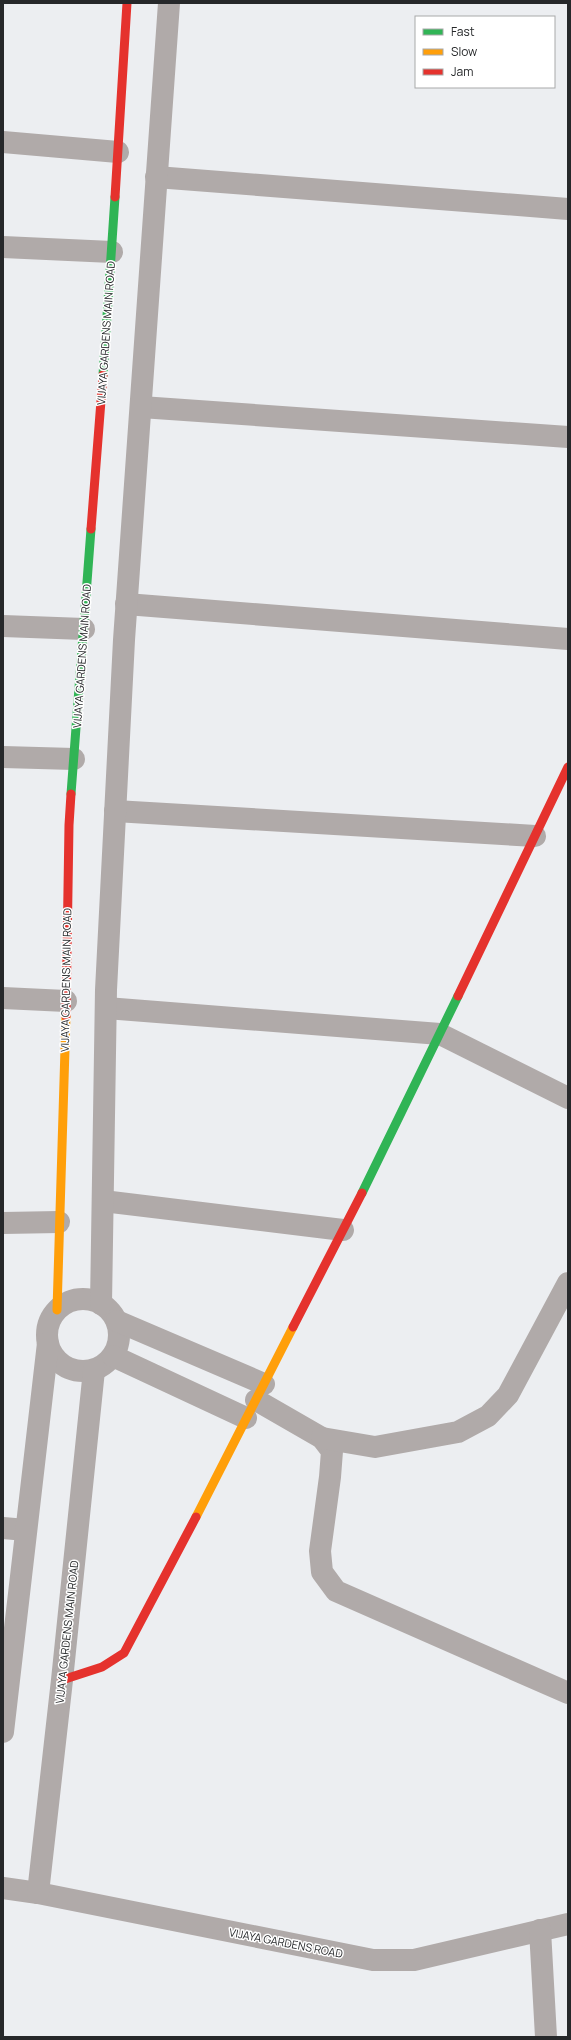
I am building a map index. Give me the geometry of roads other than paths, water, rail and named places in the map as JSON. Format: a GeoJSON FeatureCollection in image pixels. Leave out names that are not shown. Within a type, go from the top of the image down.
{"type":"FeatureCollection","features":[{"type":"Feature","properties":{"kind":"street","name":"VIJAYA GARDENS MAIN ROAD"},"geometry":{"type":"LineString","coordinates":[[57,1310],[66,1001],[69,825],[112,252],[127,3]]}},
{"type":"Feature","properties":{"kind":"street"},"geometry":{"type":"LineString","coordinates":[[101,1304],[106,1008],[115,811],[126,604],[169,3]]}},
{"type":"Feature","properties":{"kind":"street"},"geometry":{"type":"LineString","coordinates":[[3,142],[118,152]]}},
{"type":"Feature","properties":{"kind":"street"},"geometry":{"type":"LineString","coordinates":[[156,177],[568,209]]}},
{"type":"Feature","properties":{"kind":"street"},"geometry":{"type":"LineString","coordinates":[[3,247],[112,252]]}},
{"type":"Feature","properties":{"kind":"street"},"geometry":{"type":"LineString","coordinates":[[140,407],[568,437]]}},
{"type":"Feature","properties":{"kind":"street"},"geometry":{"type":"LineString","coordinates":[[126,604],[568,639]]}},
{"type":"Feature","properties":{"kind":"street"},"geometry":{"type":"LineString","coordinates":[[3,626],[84,629]]}},
{"type":"Feature","properties":{"kind":"street"},"geometry":{"type":"LineString","coordinates":[[3,757],[74,759]]}},
{"type":"Feature","properties":{"kind":"street"},"geometry":{"type":"LineString","coordinates":[[62,1680],[102,1667],[124,1653],[390,1139],[568,767]]}},
{"type":"Feature","properties":{"kind":"street"},"geometry":{"type":"LineString","coordinates":[[115,811],[535,836]]}},
{"type":"Feature","properties":{"kind":"street"},"geometry":{"type":"LineString","coordinates":[[3,998],[66,1001]]}},
{"type":"Feature","properties":{"kind":"street"},"geometry":{"type":"LineString","coordinates":[[106,1008],[440,1034],[568,1098]]}},
{"type":"Feature","properties":{"kind":"street"},"geometry":{"type":"LineString","coordinates":[[103,1201],[343,1230]]}},
{"type":"Feature","properties":{"kind":"street"},"geometry":{"type":"LineString","coordinates":[[3,1223],[59,1222]]}},
{"type":"Feature","properties":{"kind":"street"},"geometry":{"type":"LineString","coordinates":[[117,1321],[322,1438],[375,1447],[458,1432],[488,1416],[508,1395],[568,1283]]}},
{"type":"Feature","properties":{"kind":"street"},"geometry":{"type":"LineString","coordinates":[[3,1732],[48,1343],[47,1332],[50,1320],[57,1310],[67,1303],[78,1299],[90,1300],[101,1304],[110,1311],[117,1321],[120,1333],[118,1345],[113,1356],[105,1365],[94,1370],[82,1372],[70,1369],[60,1363],[52,1354],[48,1343]]}},
{"type":"Feature","properties":{"kind":"street"},"geometry":{"type":"LineString","coordinates":[[113,1356],[255,1401]]}},
{"type":"Feature","properties":{"kind":"street","name":"VIJAYA GARDENS MAIN ROAD"},"geometry":{"type":"LineString","coordinates":[[38,1893],[94,1370]]}},
{"type":"Feature","properties":{"kind":"street"},"geometry":{"type":"LineString","coordinates":[[322,1438],[332,1451],[330,1478],[320,1551],[322,1572],[336,1591],[568,1693]]}},
{"type":"Feature","properties":{"kind":"street"},"geometry":{"type":"LineString","coordinates":[[3,1528],[26,1530]]}},
{"type":"Feature","properties":{"kind":"street","name":"VIJAYA GARDENS ROAD"},"geometry":{"type":"LineString","coordinates":[[3,1888],[38,1893],[373,1960],[414,1960],[568,1924]]}},
{"type":"Feature","properties":{"kind":"street"},"geometry":{"type":"LineString","coordinates":[[540,1930],[546,2037]]}}]}
